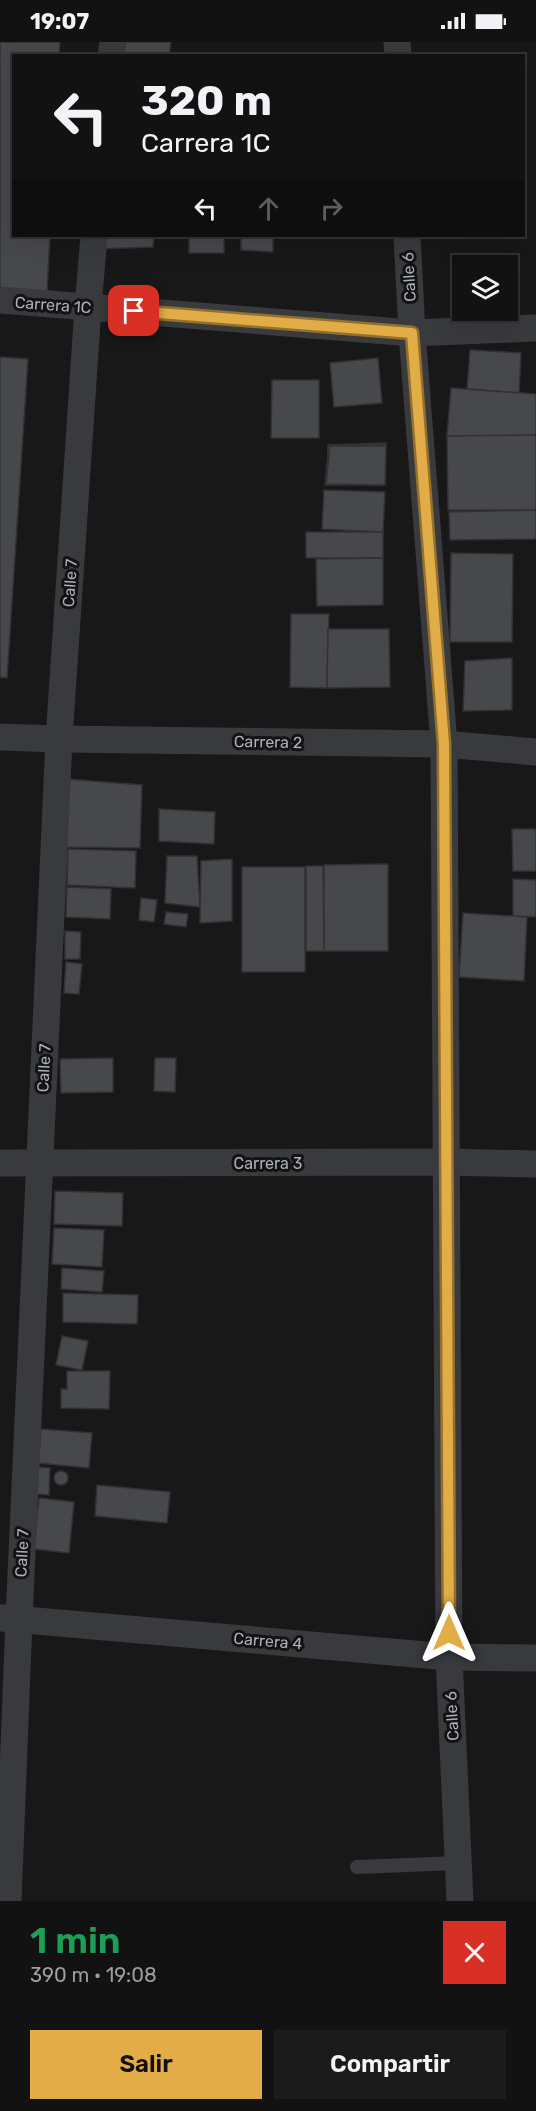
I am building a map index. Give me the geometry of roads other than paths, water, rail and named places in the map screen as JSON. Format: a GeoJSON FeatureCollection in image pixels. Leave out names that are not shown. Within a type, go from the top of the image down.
{"type":"FeatureCollection","features":[{"type":"Feature","properties":{"kind":"street","name":"Calle 7"},"geometry":{"type":"LineString","coordinates":[[8,1901],[9,1619],[40,1164],[59,740],[94,237]]}},
{"type":"Feature","properties":{"kind":"street","name":"Calle 6"},"geometry":{"type":"LineString","coordinates":[[407,237],[412,333],[444,744],[449,1657],[460,1901]]}},
{"type":"Feature","properties":{"kind":"street","name":"Carrera 1C"},"geometry":{"type":"LineString","coordinates":[[0,300],[412,333],[536,328]]}},
{"type":"Feature","properties":{"kind":"street","name":"Carrera 2"},"geometry":{"type":"LineString","coordinates":[[0,737],[59,740],[444,744],[536,752]]}},
{"type":"Feature","properties":{"kind":"street","name":"Carrera 3"},"geometry":{"type":"LineString","coordinates":[[0,1163],[446,1162],[536,1164]]}},
{"type":"Feature","properties":{"kind":"street","name":"Carrera 4"},"geometry":{"type":"LineString","coordinates":[[9,1619],[449,1657],[536,1658]]}},
{"type":"Feature","properties":{"kind":"lane"},"geometry":{"type":"LineString","coordinates":[[357,1867],[458,1863]]}}]}
